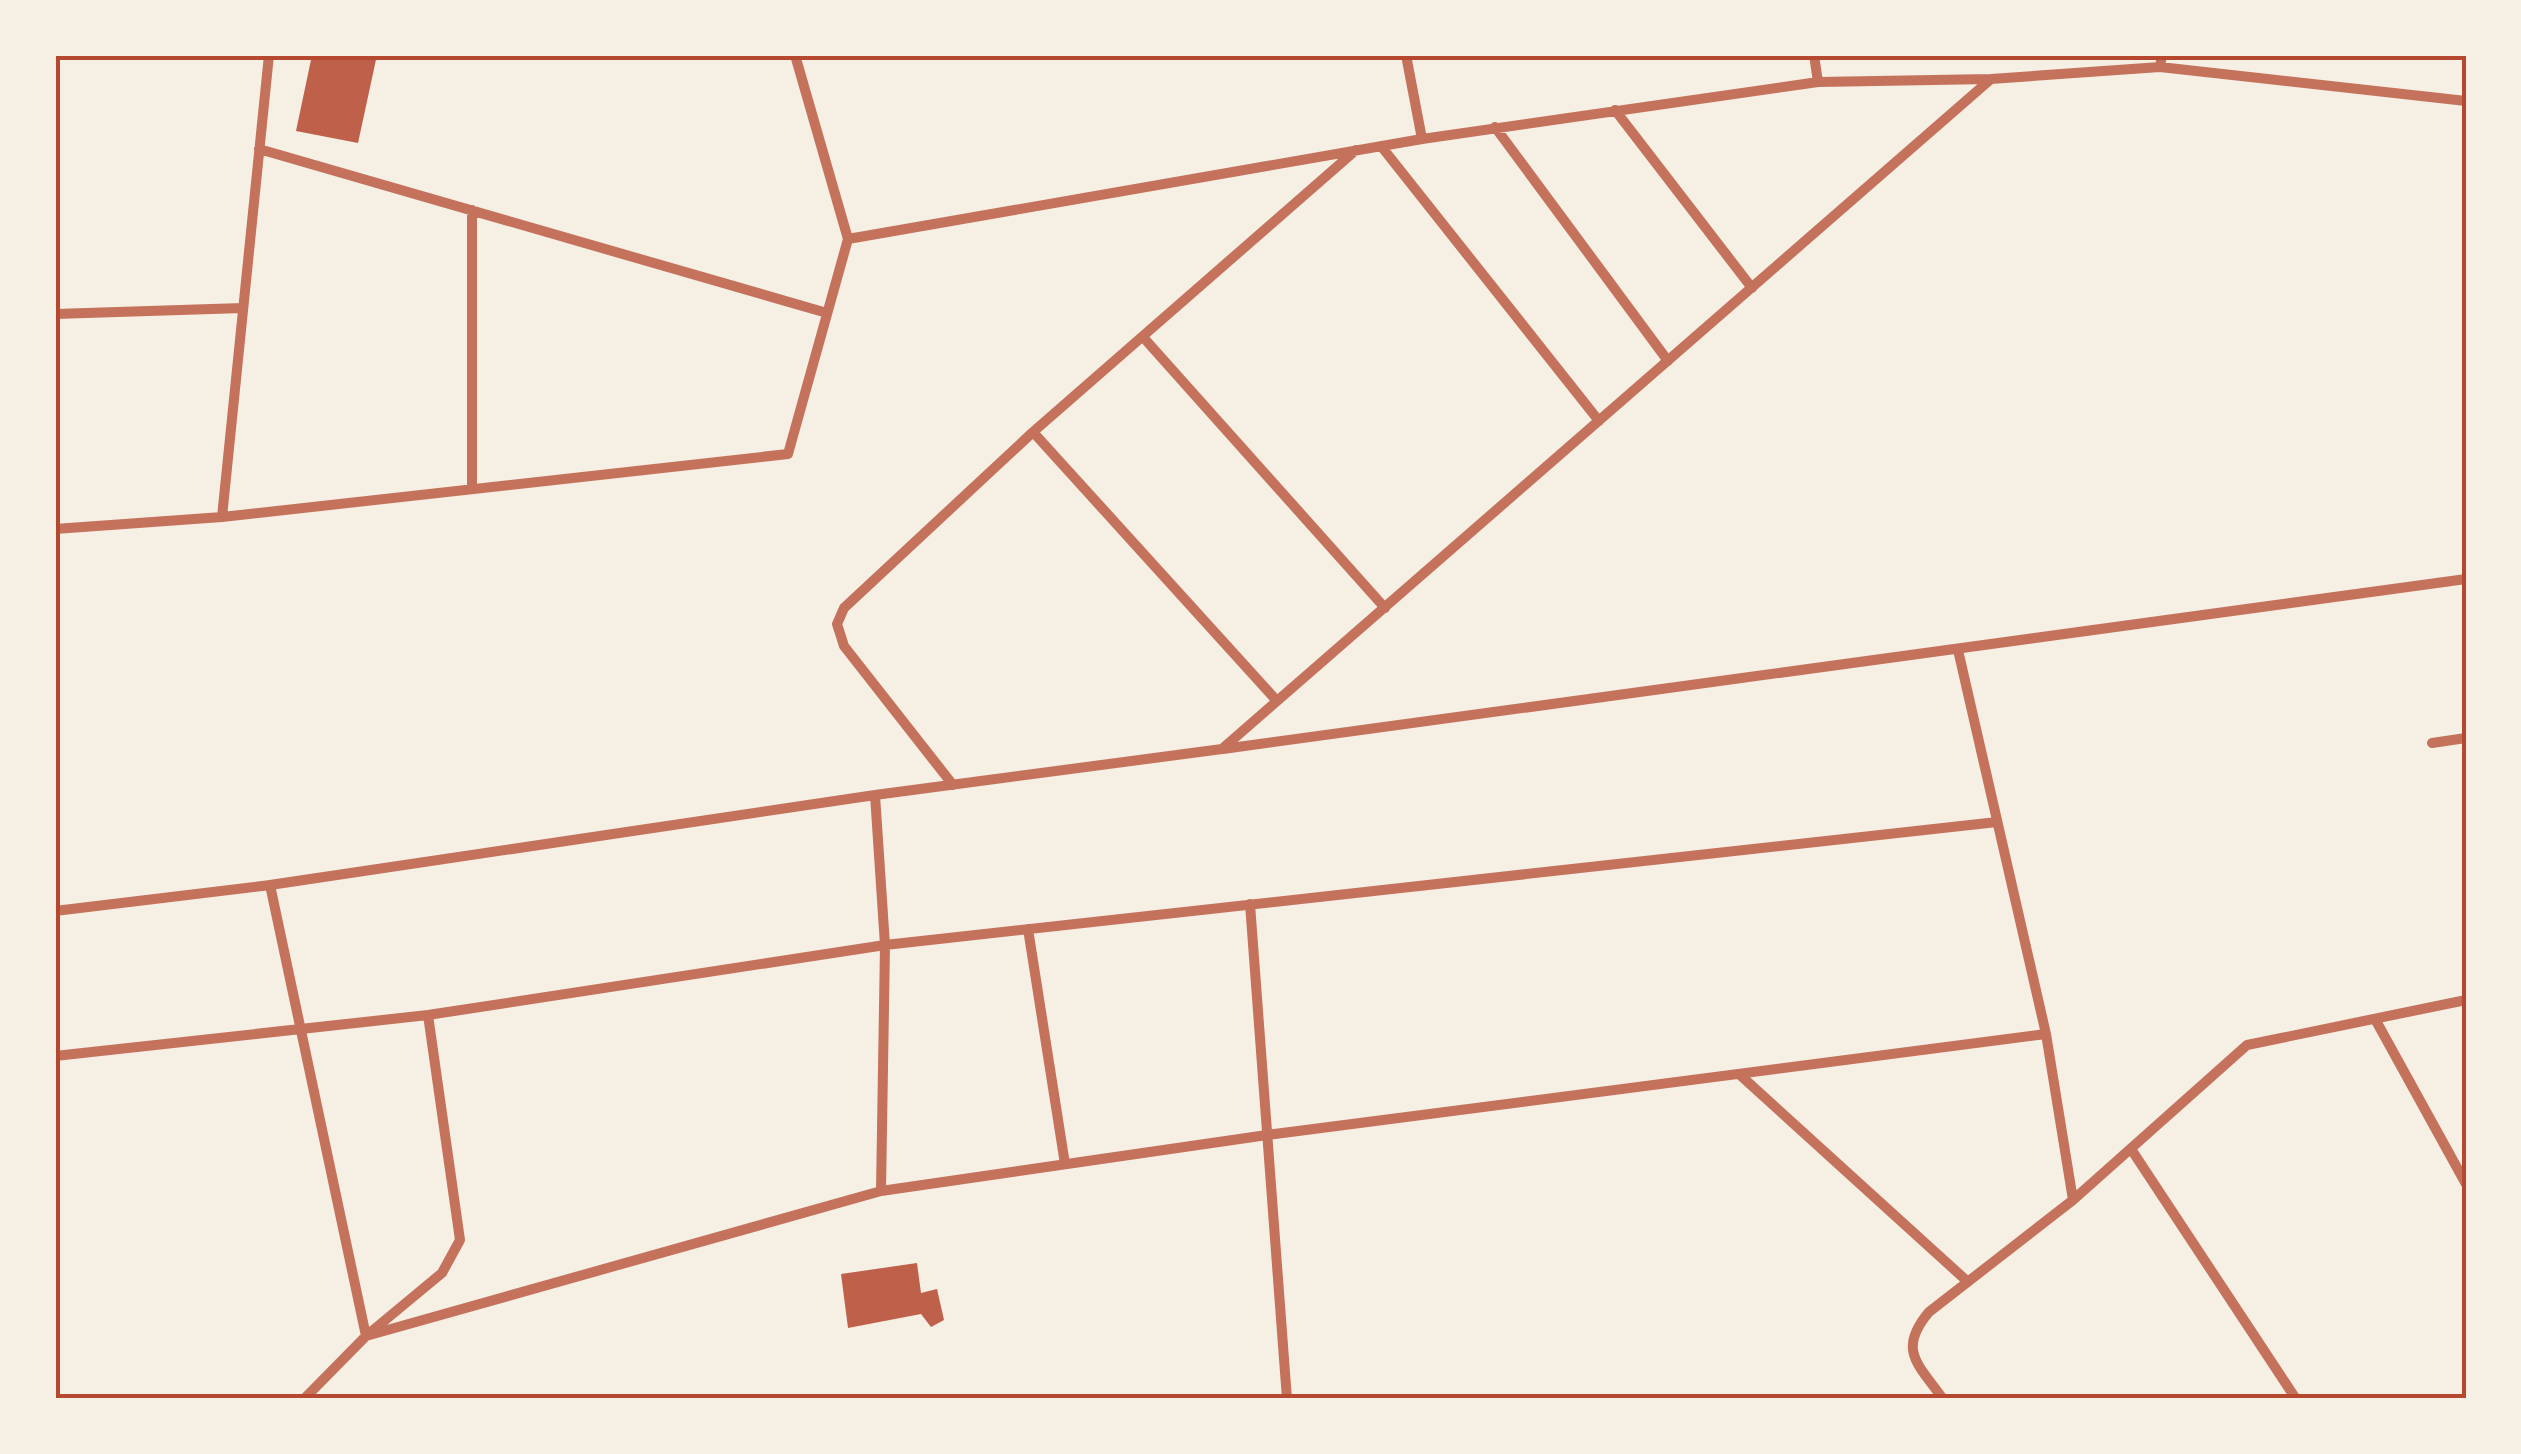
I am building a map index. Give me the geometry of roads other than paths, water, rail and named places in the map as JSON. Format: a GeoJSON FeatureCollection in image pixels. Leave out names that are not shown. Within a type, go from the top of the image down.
{"type":"FeatureCollection","features":[{"type":"Feature","properties":{"kind":"street"},"geometry":{"type":"LineString","coordinates":[[222,517],[269,55]]}},
{"type":"Feature","properties":{"kind":"street"},"geometry":{"type":"LineString","coordinates":[[55,529],[222,517],[788,454],[848,239],[795,55]]}},
{"type":"Feature","properties":{"kind":"street"},"geometry":{"type":"LineString","coordinates":[[1406,55],[1422,139]]}},
{"type":"Feature","properties":{"kind":"street"},"geometry":{"type":"LineString","coordinates":[[1814,55],[1818,82]]}},
{"type":"Feature","properties":{"kind":"street"},"geometry":{"type":"LineString","coordinates":[[848,239],[1422,139],[1818,82],[1992,79],[2161,61],[2466,101]]}},
{"type":"Feature","properties":{"kind":"street"},"geometry":{"type":"LineString","coordinates":[[1222,750],[1992,79]]}},
{"type":"Feature","properties":{"kind":"street"},"geometry":{"type":"LineString","coordinates":[[1615,110],[1752,288]]}},
{"type":"Feature","properties":{"kind":"street"},"geometry":{"type":"LineString","coordinates":[[1494,128],[1668,362]]}},
{"type":"Feature","properties":{"kind":"street"},"geometry":{"type":"LineString","coordinates":[[1381,146],[1600,421]]}},
{"type":"Feature","properties":{"kind":"street"},"geometry":{"type":"LineString","coordinates":[[259,148],[827,313]]}},
{"type":"Feature","properties":{"kind":"street"},"geometry":{"type":"LineString","coordinates":[[953,785],[844,646],[837,624],[844,608],[1033,432],[1356,150]]}},
{"type":"Feature","properties":{"kind":"street"},"geometry":{"type":"LineString","coordinates":[[472,210],[472,489]]}},
{"type":"Feature","properties":{"kind":"street"},"geometry":{"type":"LineString","coordinates":[[55,314],[244,308]]}},
{"type":"Feature","properties":{"kind":"street"},"geometry":{"type":"LineString","coordinates":[[1143,337],[1385,608]]}},
{"type":"Feature","properties":{"kind":"street"},"geometry":{"type":"LineString","coordinates":[[1033,432],[1277,702]]}},
{"type":"Feature","properties":{"kind":"street"},"geometry":{"type":"LineString","coordinates":[[55,911],[270,885],[875,795],[2466,578]]}},
{"type":"Feature","properties":{"kind":"street"},"geometry":{"type":"LineString","coordinates":[[1958,650],[2046,1034],[2073,1200]]}},
{"type":"Feature","properties":{"kind":"street"},"geometry":{"type":"LineString","coordinates":[[2432,743],[2466,738]]}},
{"type":"Feature","properties":{"kind":"street"},"geometry":{"type":"LineString","coordinates":[[875,795],[885,945],[881,1191]]}},
{"type":"Feature","properties":{"kind":"street"},"geometry":{"type":"LineString","coordinates":[[55,1056],[428,1015],[885,945],[1997,822]]}},
{"type":"Feature","properties":{"kind":"street"},"geometry":{"type":"LineString","coordinates":[[270,885],[366,1336]]}},
{"type":"Feature","properties":{"kind":"street"},"geometry":{"type":"LineString","coordinates":[[1250,904],[1287,1399]]}},
{"type":"Feature","properties":{"kind":"street"},"geometry":{"type":"LineString","coordinates":[[1028,929],[1066,1164]]}},
{"type":"Feature","properties":{"kind":"street"},"geometry":{"type":"LineString","coordinates":[[1943,1399],[1915,1360],[1910,1345],[1915,1329],[1929,1312],[2073,1200],[2247,1045],[2466,1000]]}},
{"type":"Feature","properties":{"kind":"street"},"geometry":{"type":"LineString","coordinates":[[304,1399],[366,1336],[442,1273],[460,1240],[428,1015]]}},
{"type":"Feature","properties":{"kind":"street"},"geometry":{"type":"LineString","coordinates":[[2375,1018],[2466,1184]]}},
{"type":"Feature","properties":{"kind":"street"},"geometry":{"type":"LineString","coordinates":[[366,1336],[881,1191],[1267,1135],[2046,1034]]}},
{"type":"Feature","properties":{"kind":"street"},"geometry":{"type":"LineString","coordinates":[[1739,1074],[1968,1282]]}},
{"type":"Feature","properties":{"kind":"street"},"geometry":{"type":"LineString","coordinates":[[2131,1149],[2296,1399]]}}]}
